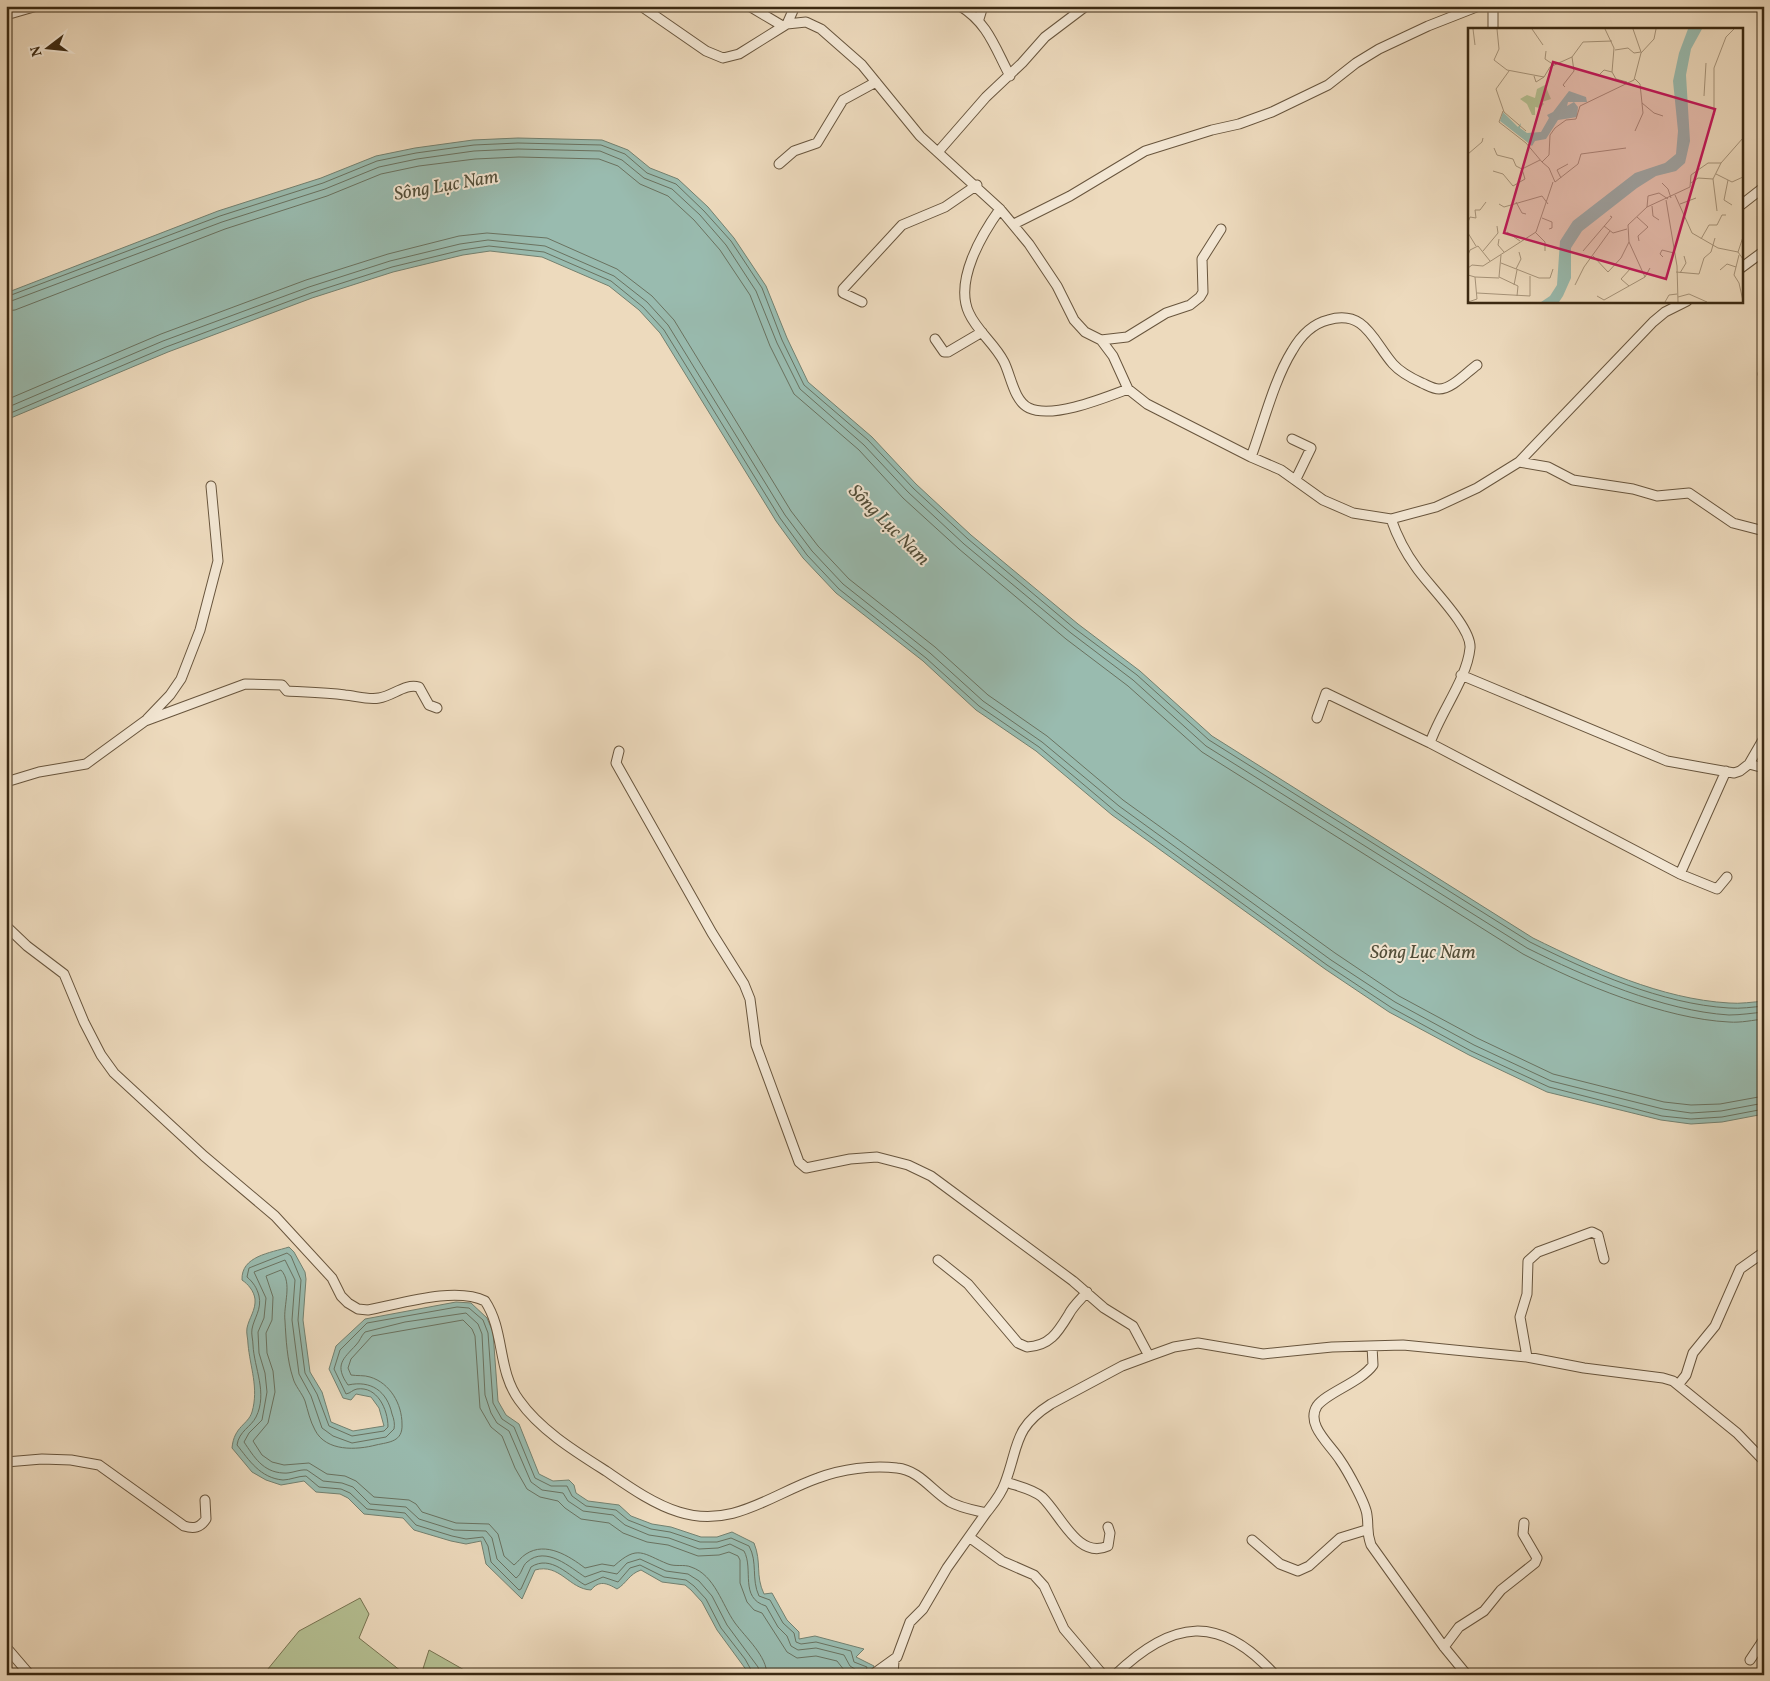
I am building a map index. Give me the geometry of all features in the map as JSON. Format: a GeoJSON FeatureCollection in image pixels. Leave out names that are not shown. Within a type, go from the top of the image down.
{"type":"FeatureCollection","features":[{"type":"Feature","properties":{"kind":"street"},"geometry":{"type":"LineString","coordinates":[[6,15],[37,6]]}},
{"type":"Feature","properties":{"kind":"street"},"geometry":{"type":"LineString","coordinates":[[641,6],[706,51],[723,58],[739,54],[784,25],[806,22],[821,29],[862,65],[920,136],[977,185],[1014,224],[1057,286],[1074,320],[1085,332],[1101,340],[1120,368],[1128,389],[1147,404],[1296,479],[1333,505],[1353,513],[1391,519],[1436,507],[1477,488],[1519,462],[1653,322],[1666,312],[1685,302]]}},
{"type":"Feature","properties":{"kind":"street"},"geometry":{"type":"LineString","coordinates":[[749,6],[784,25]]}},
{"type":"Feature","properties":{"kind":"street"},"geometry":{"type":"LineString","coordinates":[[784,25],[795,6]]}},
{"type":"Feature","properties":{"kind":"street"},"geometry":{"type":"LineString","coordinates":[[960,6],[979,19],[1010,76]]}},
{"type":"Feature","properties":{"kind":"street"},"geometry":{"type":"LineString","coordinates":[[979,19],[983,6]]}},
{"type":"Feature","properties":{"kind":"street"},"geometry":{"type":"LineString","coordinates":[[938,152],[986,97],[1010,76],[1046,37],[1086,6]]}},
{"type":"Feature","properties":{"kind":"street"},"geometry":{"type":"LineString","coordinates":[[1014,224],[1070,196],[1145,151],[1212,130],[1239,124],[1272,112],[1328,85],[1356,63],[1379,50],[1428,26],[1479,6]]}},
{"type":"Feature","properties":{"kind":"street"},"geometry":{"type":"LineString","coordinates":[[1492,6],[1493,28]]}},
{"type":"Feature","properties":{"kind":"street"},"geometry":{"type":"LineString","coordinates":[[779,164],[794,152],[817,142],[843,100],[876,82]]}},
{"type":"Feature","properties":{"kind":"street"},"geometry":{"type":"LineString","coordinates":[[862,302],[844,293],[842,289],[897,229],[915,218],[945,207],[977,185]]}},
{"type":"Feature","properties":{"kind":"street"},"geometry":{"type":"LineString","coordinates":[[1742,204],[1764,187]]}},
{"type":"Feature","properties":{"kind":"street"},"geometry":{"type":"LineString","coordinates":[[1000,209],[977,243],[965,292],[965,303],[969,314],[996,348],[1008,369],[1022,403],[1028,408],[1050,411],[1086,404],[1128,389]]}},
{"type":"Feature","properties":{"kind":"street"},"geometry":{"type":"LineString","coordinates":[[1101,340],[1127,336],[1166,314],[1190,305],[1200,297],[1203,292],[1202,259],[1221,229]]}},
{"type":"Feature","properties":{"kind":"street"},"geometry":{"type":"LineString","coordinates":[[1742,267],[1764,251]]}},
{"type":"Feature","properties":{"kind":"street"},"geometry":{"type":"LineString","coordinates":[[1251,457],[1290,354],[1307,332],[1321,322],[1341,318],[1356,319],[1395,366],[1407,376],[1430,387],[1440,389],[1448,387],[1477,365]]}},
{"type":"Feature","properties":{"kind":"street"},"geometry":{"type":"LineString","coordinates":[[935,339],[944,352],[948,352],[982,332]]}},
{"type":"Feature","properties":{"kind":"street"},"geometry":{"type":"LineString","coordinates":[[1292,439],[1311,448],[1296,479]]}},
{"type":"Feature","properties":{"kind":"street"},"geometry":{"type":"LineString","coordinates":[[1519,462],[1548,467],[1573,480],[1633,489],[1657,496],[1689,493],[1733,523],[1764,531]]}},
{"type":"Feature","properties":{"kind":"street"},"geometry":{"type":"LineString","coordinates":[[6,782],[39,772],[86,764],[145,721],[170,695],[181,678],[200,630],[218,561],[211,486]]}},
{"type":"Feature","properties":{"kind":"street"},"geometry":{"type":"LineString","coordinates":[[1391,519],[1410,558],[1448,605],[1468,638],[1470,648],[1461,675],[1430,743]]}},
{"type":"Feature","properties":{"kind":"street"},"geometry":{"type":"LineString","coordinates":[[1461,675],[1668,761],[1738,772],[1749,764],[1764,738]]}},
{"type":"Feature","properties":{"kind":"street"},"geometry":{"type":"LineString","coordinates":[[145,721],[252,683],[282,685],[287,691],[337,694],[369,699],[387,696],[416,686],[421,690],[426,702],[437,708]]}},
{"type":"Feature","properties":{"kind":"street"},"geometry":{"type":"LineString","coordinates":[[1317,718],[1326,693],[1430,743],[1680,874],[1717,889],[1720,888],[1727,877]]}},
{"type":"Feature","properties":{"kind":"street"},"geometry":{"type":"LineString","coordinates":[[619,751],[616,763],[712,933],[744,984],[750,999],[756,1045],[799,1162],[806,1168],[850,1159],[877,1157],[908,1165],[948,1188],[1086,1292],[1104,1308],[1133,1326],[1149,1356]]}},
{"type":"Feature","properties":{"kind":"street"},"geometry":{"type":"LineString","coordinates":[[1749,764],[1764,768]]}},
{"type":"Feature","properties":{"kind":"street"},"geometry":{"type":"LineString","coordinates":[[1680,874],[1726,771]]}},
{"type":"Feature","properties":{"kind":"street"},"geometry":{"type":"LineString","coordinates":[[6,926],[64,974],[84,1022],[101,1055],[114,1073],[204,1156],[275,1216],[332,1278],[340,1296],[348,1304],[358,1309],[368,1310],[448,1296],[466,1295],[484,1301],[497,1325],[508,1380],[518,1399],[550,1431],[579,1454],[621,1481],[678,1512],[706,1515],[731,1513],[759,1506],[811,1481],[832,1474],[862,1469],[898,1468],[917,1476],[952,1503],[986,1513]]}},
{"type":"Feature","properties":{"kind":"street"},"geometry":{"type":"LineString","coordinates":[[1527,1357],[1520,1317],[1527,1294],[1528,1261],[1538,1252],[1592,1232],[1598,1235],[1604,1259]]}},
{"type":"Feature","properties":{"kind":"street"},"geometry":{"type":"LineString","coordinates":[[1678,1385],[1686,1374],[1693,1353],[1715,1326],[1740,1269],[1764,1252]]}},
{"type":"Feature","properties":{"kind":"street"},"geometry":{"type":"LineString","coordinates":[[938,1260],[968,1284],[1018,1342],[1027,1347],[1049,1341],[1060,1330],[1070,1312],[1086,1292]]}},
{"type":"Feature","properties":{"kind":"street"},"geometry":{"type":"LineString","coordinates":[[893,1675],[894,1661],[899,1653],[910,1622],[923,1609],[948,1568],[1006,1482],[1022,1430],[1041,1411],[1110,1372],[1174,1347],[1198,1343],[1263,1354],[1403,1345],[1527,1357],[1584,1368],[1663,1378],[1678,1385],[1737,1433],[1764,1461]]}},
{"type":"Feature","properties":{"kind":"street"},"geometry":{"type":"LineString","coordinates":[[1372,1346],[1375,1362],[1370,1369],[1320,1403],[1315,1413],[1315,1420],[1320,1434],[1341,1461],[1367,1512],[1366,1530],[1371,1545],[1444,1647],[1467,1675]]}},
{"type":"Feature","properties":{"kind":"street"},"geometry":{"type":"LineString","coordinates":[[6,1462],[42,1459],[71,1460],[99,1465],[145,1500],[184,1526],[191,1528],[203,1524],[206,1519],[205,1500]]}},
{"type":"Feature","properties":{"kind":"street"},"geometry":{"type":"LineString","coordinates":[[1006,1482],[1042,1498],[1084,1546],[1096,1550],[1108,1546],[1110,1533],[1108,1527]]}},
{"type":"Feature","properties":{"kind":"street"},"geometry":{"type":"LineString","coordinates":[[1444,1647],[1460,1627],[1484,1611],[1501,1590],[1535,1563],[1537,1558],[1523,1534],[1524,1522]]}},
{"type":"Feature","properties":{"kind":"street"},"geometry":{"type":"LineString","coordinates":[[1252,1540],[1280,1564],[1298,1571],[1309,1566],[1340,1538],[1366,1530]]}},
{"type":"Feature","properties":{"kind":"street"},"geometry":{"type":"LineString","coordinates":[[969,1537],[1002,1562],[1034,1576],[1044,1586],[1064,1629],[1103,1675]]}},
{"type":"Feature","properties":{"kind":"street"},"geometry":{"type":"LineString","coordinates":[[1115,1675],[1132,1658],[1161,1640],[1194,1631],[1223,1634],[1237,1640],[1275,1675]]}},
{"type":"Feature","properties":{"kind":"street"},"geometry":{"type":"LineString","coordinates":[[1750,1660],[1764,1639]]}},
{"type":"Feature","properties":{"kind":"street"},"geometry":{"type":"LineString","coordinates":[[6,1647],[24,1673]]}},
{"type":"Feature","properties":{"kind":"street"},"geometry":{"type":"LineString","coordinates":[[872,1675],[881,1667],[894,1661]]}},
{"type":"Feature","properties":{"kind":"green space"},"geometry":{"type":"Polygon","coordinates":[[[360,1598],[369,1614],[359,1638],[406,1675],[263,1675],[299,1631],[360,1598]]]}},
{"type":"Feature","properties":{"kind":"green space"},"geometry":{"type":"Polygon","coordinates":[[[429,1650],[473,1675],[421,1675],[429,1650]]]}},
{"type":"Feature","properties":{"kind":"water","name":"Sông Lục Nam"},"geometry":{"type":"Polygon","coordinates":[[[518,138],[602,140],[628,150],[650,168],[678,179],[708,207],[734,238],[766,286],[787,338],[808,382],[872,437],[916,484],[971,535],[1078,624],[1140,671],[1212,736],[1533,938],[1604,971],[1653,989],[1704,1000],[1729,1003],[1764,1001],[1764,1114],[1722,1122],[1691,1124],[1661,1120],[1547,1092],[1469,1055],[1389,1012],[1325,969],[1112,815],[1036,751],[976,710],[923,661],[836,593],[803,558],[776,521],[660,333],[639,310],[609,286],[542,257],[490,251],[463,255],[393,272],[312,298],[168,352],[6,420],[6,293],[218,211],[321,178],[376,156],[415,148],[473,140],[518,138]]]}},
{"type":"Feature","properties":{"kind":"water"},"geometry":{"type":"Polygon","coordinates":[[[289,1247],[294,1252],[305,1272],[303,1320],[310,1372],[322,1392],[331,1422],[353,1431],[384,1426],[379,1408],[371,1397],[356,1394],[351,1400],[343,1398],[329,1369],[336,1346],[365,1319],[456,1302],[471,1303],[487,1318],[493,1332],[498,1401],[506,1415],[519,1424],[539,1474],[553,1481],[569,1480],[574,1485],[576,1493],[588,1501],[619,1505],[631,1516],[652,1524],[671,1527],[701,1537],[717,1537],[732,1532],[754,1543],[758,1557],[761,1587],[764,1594],[772,1593],[787,1620],[799,1632],[799,1639],[815,1636],[864,1649],[856,1657],[874,1666],[869,1675],[750,1675],[717,1630],[702,1602],[685,1585],[662,1582],[641,1570],[617,1589],[610,1585],[600,1584],[591,1590],[583,1589],[558,1573],[544,1569],[535,1570],[522,1599],[486,1564],[481,1541],[466,1544],[414,1530],[403,1518],[364,1514],[348,1498],[340,1494],[316,1492],[304,1481],[281,1485],[266,1480],[252,1472],[232,1448],[235,1435],[252,1412],[255,1394],[247,1332],[255,1299],[250,1288],[242,1280],[243,1272],[251,1261],[258,1257],[289,1247]]]}}]}
